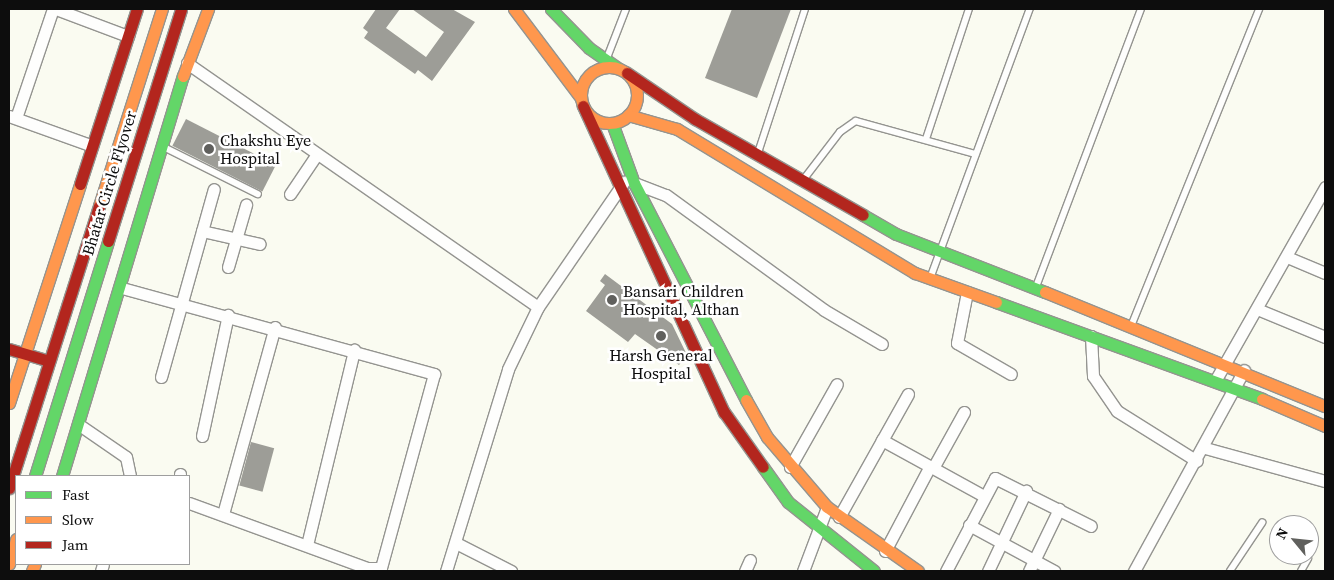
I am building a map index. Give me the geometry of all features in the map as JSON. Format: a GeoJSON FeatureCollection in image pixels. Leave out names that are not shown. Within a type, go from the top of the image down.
{"type":"FeatureCollection","features":[{"type":"Feature","properties":{"kind":"street"},"geometry":{"type":"LineString","coordinates":[[90,145],[13,117],[54,9],[128,36]]}},
{"type":"Feature","properties":{"kind":"street"},"geometry":{"type":"LineString","coordinates":[[9,403],[12,382],[25,354],[90,145],[137,9]]}},
{"type":"Feature","properties":{"kind":"street","name":"Bhatar Circle Flyover"},"geometry":{"type":"LineString","coordinates":[[9,488],[162,9]]}},
{"type":"Feature","properties":{"kind":"street","name":"Bhatar Circle Flyover"},"geometry":{"type":"LineString","coordinates":[[35,475],[181,9]]}},
{"type":"Feature","properties":{"kind":"street"},"geometry":{"type":"LineString","coordinates":[[62,475],[93,373],[122,288],[187,63],[208,9]]}},
{"type":"Feature","properties":{"kind":"street"},"geometry":{"type":"LineString","coordinates":[[514,9],[595,119],[612,123],[628,115],[677,129],[930,278],[1234,388],[1325,426]]}},
{"type":"Feature","properties":{"kind":"street"},"geometry":{"type":"LineString","coordinates":[[550,9],[564,26],[606,60],[758,155],[803,181],[938,252],[1226,362],[1325,406]]}},
{"type":"Feature","properties":{"kind":"street"},"geometry":{"type":"LineString","coordinates":[[187,63],[538,307]]}},
{"type":"Feature","properties":{"kind":"street"},"geometry":{"type":"LineString","coordinates":[[622,70],[591,73],[582,102],[724,412],[776,488],[818,530],[874,571]]}},
{"type":"Feature","properties":{"kind":"street"},"geometry":{"type":"LineString","coordinates":[[622,70],[636,89],[628,115]]}},
{"type":"Feature","properties":{"kind":"street"},"geometry":{"type":"LineString","coordinates":[[612,123],[632,179],[744,399],[790,467],[827,507],[839,517],[885,551],[918,571]]}},
{"type":"Feature","properties":{"kind":"street"},"geometry":{"type":"LineString","coordinates":[[290,194],[317,154]]}},
{"type":"Feature","properties":{"kind":"street"},"geometry":{"type":"LineString","coordinates":[[446,571],[508,369],[538,307],[620,188],[632,179]]}},
{"type":"Feature","properties":{"kind":"street"},"geometry":{"type":"LineString","coordinates":[[632,179],[666,195],[824,310],[882,344]]}},
{"type":"Feature","properties":{"kind":"street"},"geometry":{"type":"LineString","coordinates":[[1215,381],[1325,187]]}},
{"type":"Feature","properties":{"kind":"street"},"geometry":{"type":"LineString","coordinates":[[161,377],[180,302],[214,189]]}},
{"type":"Feature","properties":{"kind":"street"},"geometry":{"type":"LineString","coordinates":[[228,267],[246,205]]}},
{"type":"Feature","properties":{"kind":"street"},"geometry":{"type":"LineString","coordinates":[[202,231],[260,244]]}},
{"type":"Feature","properties":{"kind":"street"},"geometry":{"type":"LineString","coordinates":[[1287,257],[1325,273]]}},
{"type":"Feature","properties":{"kind":"street"},"geometry":{"type":"LineString","coordinates":[[122,288],[275,327],[434,374],[385,564],[367,568],[190,503]]}},
{"type":"Feature","properties":{"kind":"street"},"geometry":{"type":"LineString","coordinates":[[967,292],[957,343],[1011,374]]}},
{"type":"Feature","properties":{"kind":"street"},"geometry":{"type":"LineString","coordinates":[[1257,309],[1325,337]]}},
{"type":"Feature","properties":{"kind":"street"},"geometry":{"type":"LineString","coordinates":[[202,436],[228,315]]}},
{"type":"Feature","properties":{"kind":"street"},"geometry":{"type":"LineString","coordinates":[[223,514],[275,327]]}},
{"type":"Feature","properties":{"kind":"street"},"geometry":{"type":"LineString","coordinates":[[1091,336],[1093,376],[1117,411],[1197,461]]}},
{"type":"Feature","properties":{"kind":"street"},"geometry":{"type":"LineString","coordinates":[[9,349],[49,361]]}},
{"type":"Feature","properties":{"kind":"street"},"geometry":{"type":"LineString","coordinates":[[306,545],[354,350]]}},
{"type":"Feature","properties":{"kind":"street"},"geometry":{"type":"LineString","coordinates":[[70,367],[93,373]]}},
{"type":"Feature","properties":{"kind":"street"},"geometry":{"type":"LineString","coordinates":[[1134,571],[1205,448],[1244,370]]}},
{"type":"Feature","properties":{"kind":"street"},"geometry":{"type":"LineString","coordinates":[[12,382],[39,391]]}},
{"type":"Feature","properties":{"kind":"street"},"geometry":{"type":"LineString","coordinates":[[790,467],[837,384]]}},
{"type":"Feature","properties":{"kind":"street"},"geometry":{"type":"LineString","coordinates":[[839,517],[908,394]]}},
{"type":"Feature","properties":{"kind":"street"},"geometry":{"type":"LineString","coordinates":[[60,396],[85,403]]}},
{"type":"Feature","properties":{"kind":"street"},"geometry":{"type":"LineString","coordinates":[[885,551],[931,467],[964,412]]}},
{"type":"Feature","properties":{"kind":"street"},"geometry":{"type":"LineString","coordinates":[[78,424],[126,457],[130,475]]}},
{"type":"Feature","properties":{"kind":"street"},"geometry":{"type":"LineString","coordinates":[[882,440],[984,496]]}},
{"type":"Feature","properties":{"kind":"street"},"geometry":{"type":"LineString","coordinates":[[1205,448],[1325,481]]}},
{"type":"Feature","properties":{"kind":"street"},"geometry":{"type":"LineString","coordinates":[[946,571],[992,481],[1000,478],[1091,526]]}},
{"type":"Feature","properties":{"kind":"street"},"geometry":{"type":"LineString","coordinates":[[988,571],[1000,542],[1026,491]]}},
{"type":"Feature","properties":{"kind":"street"},"geometry":{"type":"LineString","coordinates":[[803,571],[827,507]]}},
{"type":"Feature","properties":{"kind":"street"},"geometry":{"type":"LineString","coordinates":[[1029,571],[1059,509]]}},
{"type":"Feature","properties":{"kind":"street"},"geometry":{"type":"LineString","coordinates":[[970,525],[1054,571]]}},
{"type":"Feature","properties":{"kind":"street"},"geometry":{"type":"LineString","coordinates":[[9,564],[15,543]]}},
{"type":"Feature","properties":{"kind":"street"},"geometry":{"type":"LineString","coordinates":[[456,543],[511,571]]}},
{"type":"Feature","properties":{"kind":"street"},"geometry":{"type":"LineString","coordinates":[[744,571],[750,560]]}},
{"type":"Feature","properties":{"kind":"lane"},"geometry":{"type":"LineString","coordinates":[[606,60],[626,9]]}},
{"type":"Feature","properties":{"kind":"lane"},"geometry":{"type":"LineString","coordinates":[[758,155],[805,9]]}},
{"type":"Feature","properties":{"kind":"lane"},"geometry":{"type":"LineString","coordinates":[[926,139],[969,9]]}},
{"type":"Feature","properties":{"kind":"lane"},"geometry":{"type":"LineString","coordinates":[[930,278],[938,252],[1030,9]]}},
{"type":"Feature","properties":{"kind":"lane"},"geometry":{"type":"LineString","coordinates":[[1035,290],[1141,9]]}},
{"type":"Feature","properties":{"kind":"lane"},"geometry":{"type":"LineString","coordinates":[[1131,326],[1259,9]]}},
{"type":"Feature","properties":{"kind":"lane"},"geometry":{"type":"LineString","coordinates":[[803,181],[840,132],[856,121],[976,154]]}},
{"type":"Feature","properties":{"kind":"lane"},"geometry":{"type":"LineString","coordinates":[[163,147],[258,194]]}},
{"type":"Feature","properties":{"kind":"lane"},"geometry":{"type":"LineString","coordinates":[[1230,571],[1262,523]]}},
{"type":"Feature","properties":{"kind":"building"},"geometry":{"type":"Polygon","coordinates":[[[376,9],[400,9],[386,28],[426,57],[444,32],[412,9],[452,9],[475,22],[432,81],[418,70],[415,74],[364,38],[368,32],[363,28],[376,9]]]}},
{"type":"Feature","properties":{"kind":"building"},"geometry":{"type":"Polygon","coordinates":[[[732,9],[791,9],[757,98],[705,78],[732,9]]]}},
{"type":"Feature","properties":{"kind":"building"},"geometry":{"type":"Polygon","coordinates":[[[186,119],[276,165],[262,192],[172,146],[186,119]]]}},
{"type":"Feature","properties":{"kind":"building"},"geometry":{"type":"Polygon","coordinates":[[[605,274],[672,324],[687,355],[679,365],[635,334],[628,342],[586,311],[605,285],[600,281],[605,274]]]}},
{"type":"Feature","properties":{"kind":"building"},"geometry":{"type":"Polygon","coordinates":[[[251,442],[274,448],[263,492],[239,485],[251,442]]]}},
{"type":"Feature","properties":{"kind":"traffic: fast"},"geometry":{"type":"LineString","coordinates":[[551,9],[589,48],[618,68]]}},
{"type":"Feature","properties":{"kind":"traffic: fast"},"geometry":{"type":"LineString","coordinates":[[62,475],[183,76]]}},
{"type":"Feature","properties":{"kind":"traffic: fast"},"geometry":{"type":"LineString","coordinates":[[612,123],[634,183],[746,400]]}},
{"type":"Feature","properties":{"kind":"traffic: fast"},"geometry":{"type":"LineString","coordinates":[[863,215],[896,234],[1045,292]]}},
{"type":"Feature","properties":{"kind":"traffic: fast"},"geometry":{"type":"LineString","coordinates":[[35,475],[108,241]]}},
{"type":"Feature","properties":{"kind":"traffic: fast"},"geometry":{"type":"LineString","coordinates":[[996,302],[1262,399]]}},
{"type":"Feature","properties":{"kind":"traffic: fast"},"geometry":{"type":"LineString","coordinates":[[763,467],[788,502],[874,571]]}},
{"type":"Feature","properties":{"kind":"traffic: slow"},"geometry":{"type":"LineString","coordinates":[[99,206],[162,9]]}},
{"type":"Feature","properties":{"kind":"traffic: slow"},"geometry":{"type":"LineString","coordinates":[[183,76],[208,9]]}},
{"type":"Feature","properties":{"kind":"traffic: slow"},"geometry":{"type":"LineString","coordinates":[[514,9],[581,98]]}},
{"type":"Feature","properties":{"kind":"traffic: slow"},"geometry":{"type":"LineString","coordinates":[[604,67],[614,67],[629,75],[635,84],[637,95],[635,106],[629,115],[614,123],[604,123],[593,118],[586,111],[581,100],[581,90],[586,79],[593,72],[604,67]]}},
{"type":"Feature","properties":{"kind":"traffic: slow"},"geometry":{"type":"LineString","coordinates":[[628,115],[677,129],[915,273],[996,302]]}},
{"type":"Feature","properties":{"kind":"traffic: slow"},"geometry":{"type":"LineString","coordinates":[[9,403],[80,184]]}},
{"type":"Feature","properties":{"kind":"traffic: slow"},"geometry":{"type":"LineString","coordinates":[[1045,292],[1325,406]]}},
{"type":"Feature","properties":{"kind":"traffic: slow"},"geometry":{"type":"LineString","coordinates":[[1262,399],[1325,426]]}},
{"type":"Feature","properties":{"kind":"traffic: slow"},"geometry":{"type":"LineString","coordinates":[[746,400],[767,437],[827,507],[918,571]]}},
{"type":"Feature","properties":{"kind":"traffic: slow"},"geometry":{"type":"LineString","coordinates":[[9,564],[15,543]]}},
{"type":"Feature","properties":{"kind":"traffic: slow"},"geometry":{"type":"LineString","coordinates":[[32,571],[35,565]]}},
{"type":"Feature","properties":{"kind":"traffic: jam"},"geometry":{"type":"LineString","coordinates":[[80,184],[137,9]]}},
{"type":"Feature","properties":{"kind":"traffic: jam"},"geometry":{"type":"LineString","coordinates":[[108,241],[181,9]]}},
{"type":"Feature","properties":{"kind":"traffic: jam"},"geometry":{"type":"LineString","coordinates":[[627,73],[695,119],[863,215]]}},
{"type":"Feature","properties":{"kind":"traffic: jam"},"geometry":{"type":"LineString","coordinates":[[583,106],[724,412],[763,467]]}},
{"type":"Feature","properties":{"kind":"traffic: jam"},"geometry":{"type":"LineString","coordinates":[[9,488],[99,206]]}},
{"type":"Feature","properties":{"kind":"traffic: jam"},"geometry":{"type":"LineString","coordinates":[[9,349],[49,361]]}},
{"type":"Feature","properties":{"kind":"place","name":"Chakshu Eye Hospital"},"geometry":{"type":"Point","coordinates":[209,149]}},
{"type":"Feature","properties":{"kind":"place","name":"Bansari Children Hospital, Althan"},"geometry":{"type":"Point","coordinates":[612,300]}},
{"type":"Feature","properties":{"kind":"place","name":"Harsh General Hospital"},"geometry":{"type":"Point","coordinates":[661,336]}}]}
